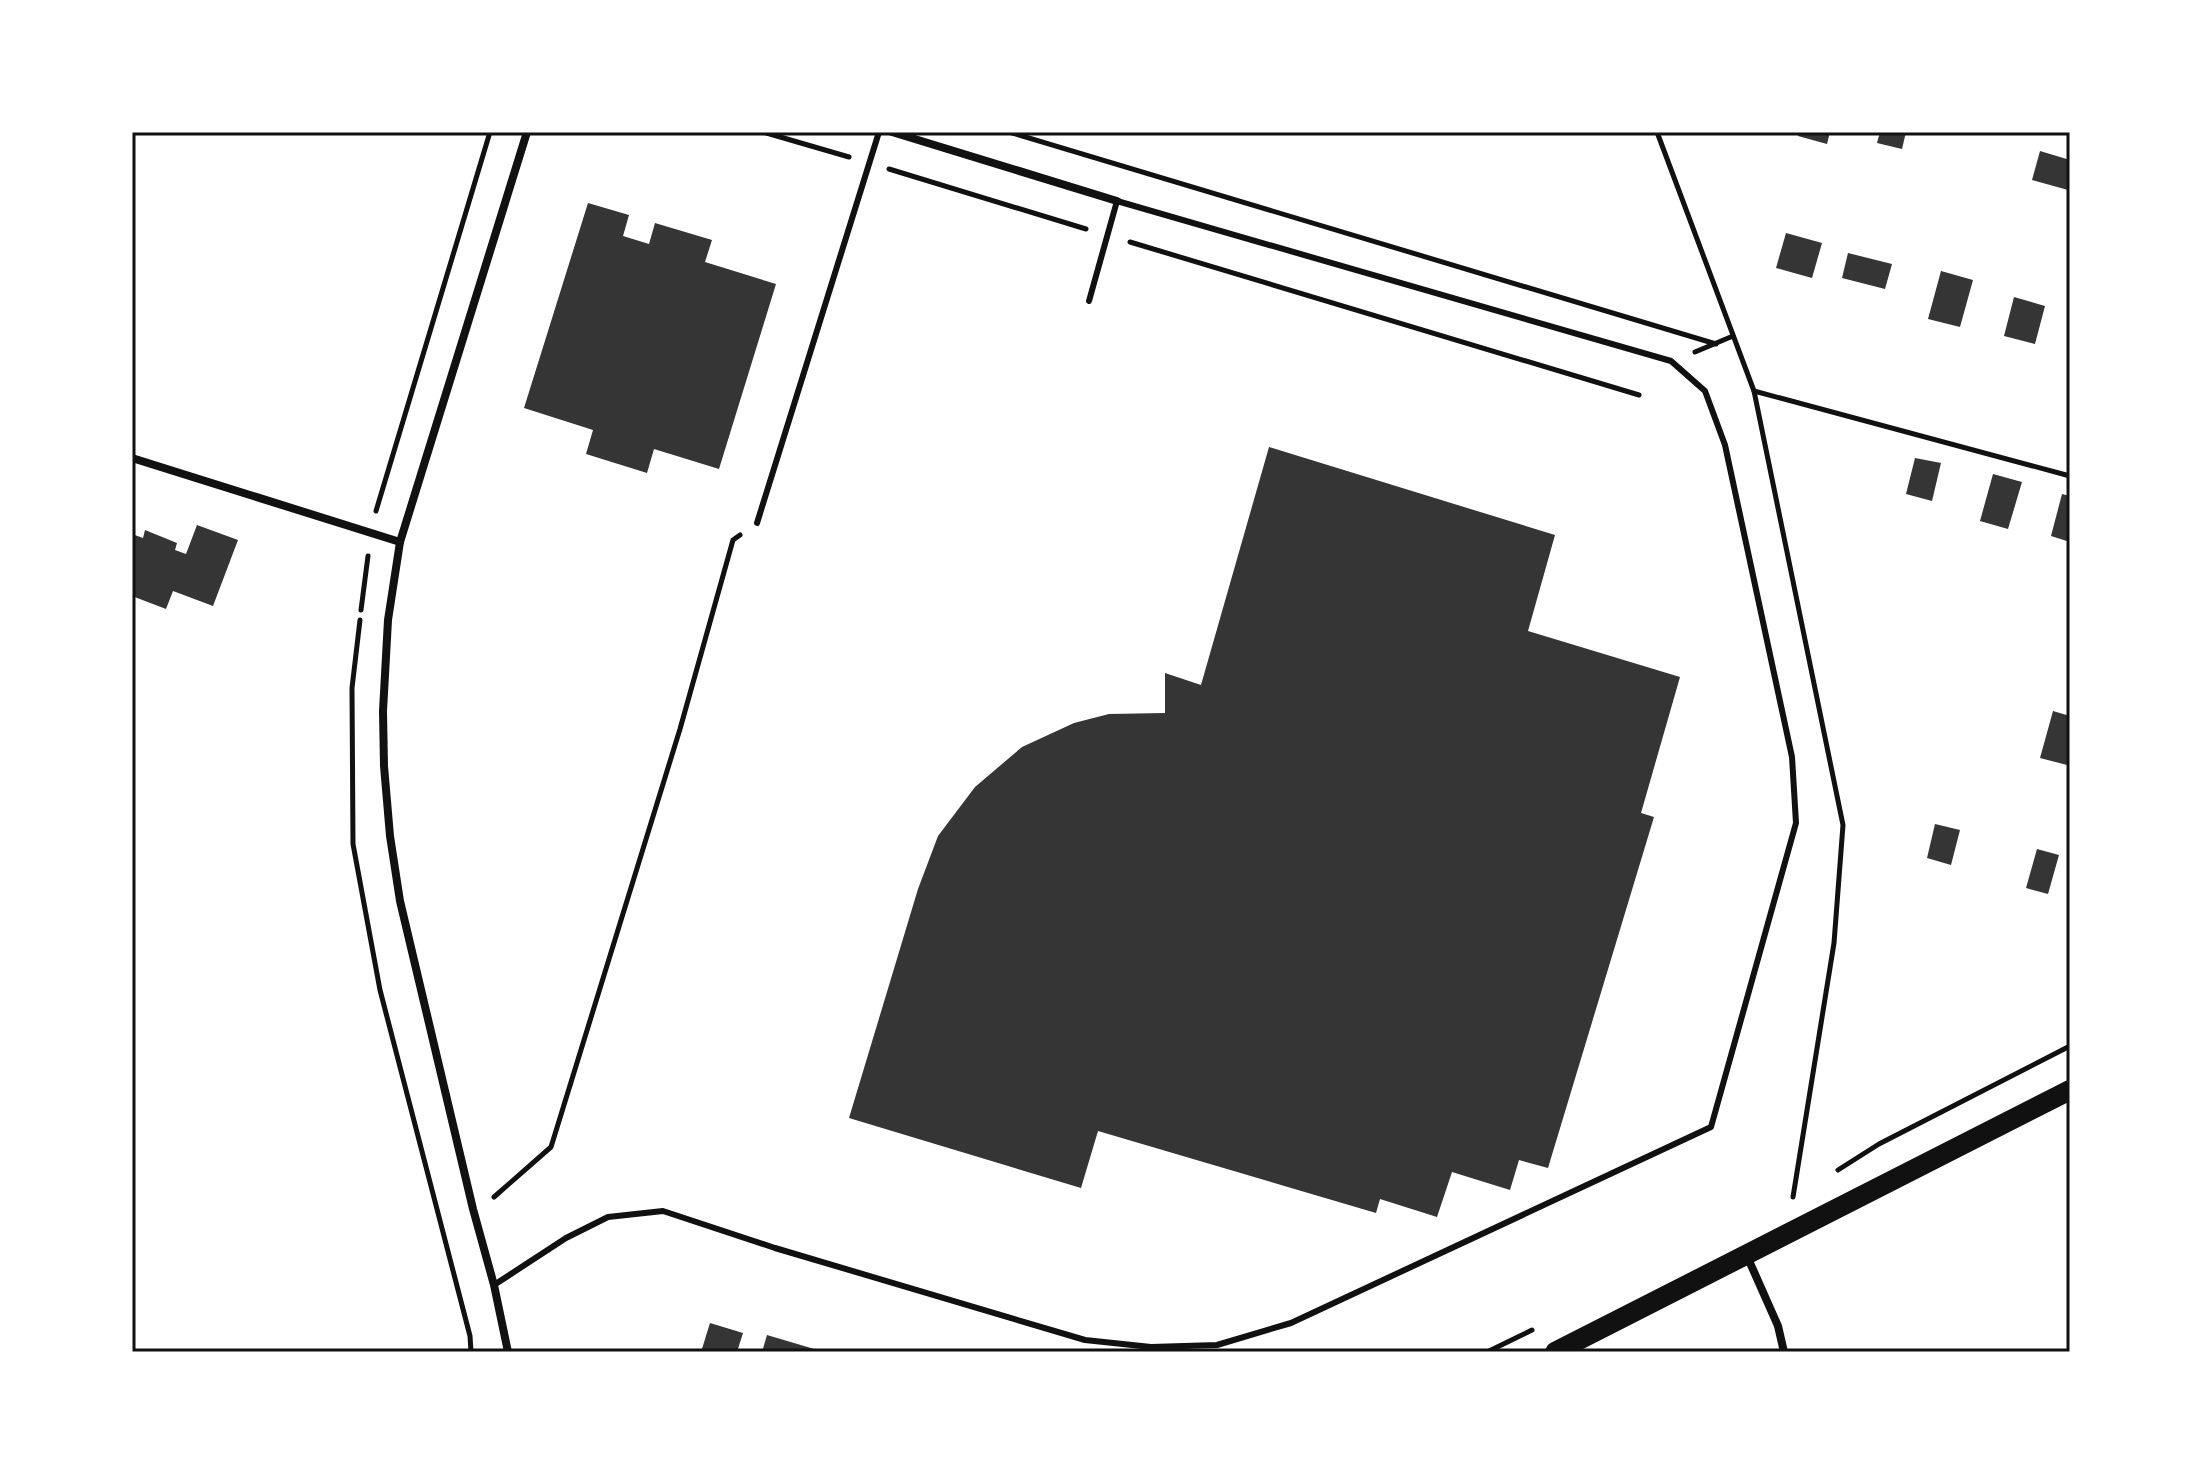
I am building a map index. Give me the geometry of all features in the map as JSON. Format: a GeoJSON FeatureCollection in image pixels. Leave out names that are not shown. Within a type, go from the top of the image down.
{"type":"FeatureCollection","features":[{"type":"Feature","properties":{"kind":"main road"},"geometry":{"type":"LineString","coordinates":[[1555,1352],[2070,1090]]}},
{"type":"Feature","properties":{"kind":"street"},"geometry":{"type":"LineString","coordinates":[[508,1352],[400,901],[390,836],[383,711],[388,620],[400,542],[527,132]]}},
{"type":"Feature","properties":{"kind":"street"},"geometry":{"type":"LineString","coordinates":[[892,132],[1117,201]]}},
{"type":"Feature","properties":{"kind":"street"},"geometry":{"type":"LineString","coordinates":[[132,458],[400,542]]}},
{"type":"Feature","properties":{"kind":"street"},"geometry":{"type":"LineString","coordinates":[[1747,1255],[1765,1290],[1784,1352]]}},
{"type":"Feature","properties":{"kind":"lane"},"geometry":{"type":"LineString","coordinates":[[757,523],[879,132]]}},
{"type":"Feature","properties":{"kind":"lane"},"geometry":{"type":"LineString","coordinates":[[494,1285],[566,1238],[608,1217],[663,1211],[775,1248],[1085,1340],[1151,1347],[1217,1345],[1291,1323],[1711,1127],[1796,823],[1792,757],[1725,445],[1705,391],[1671,361],[1117,201],[1089,301]]}},
{"type":"Feature","properties":{"kind":"path"},"geometry":{"type":"LineString","coordinates":[[763,132],[1639,395]]}},
{"type":"Feature","properties":{"kind":"path"},"geometry":{"type":"LineString","coordinates":[[1009,132],[1716,344]]}},
{"type":"Feature","properties":{"kind":"path"},"geometry":{"type":"LineString","coordinates":[[1671,361],[1733,336]]}},
{"type":"Feature","properties":{"kind":"path"},"geometry":{"type":"LineString","coordinates":[[1754,391],[2070,476]]}},
{"type":"Feature","properties":{"kind":"path"},"geometry":{"type":"LineString","coordinates":[[501,1193],[551,1147],[680,729],[733,540],[757,523]]}},
{"type":"Feature","properties":{"kind":"path"},"geometry":{"type":"LineString","coordinates":[[1830,1175],[1879,1144],[2070,1046]]}},
{"type":"Feature","properties":{"kind":"path"},"geometry":{"type":"LineString","coordinates":[[1793,1199],[1805,1191]]}},
{"type":"Feature","properties":{"kind":"building"},"geometry":{"type":"Polygon","coordinates":[[[1799,132],[1830,132],[1827,144],[1798,136],[1799,132]]]}},
{"type":"Feature","properties":{"kind":"building"},"geometry":{"type":"Polygon","coordinates":[[[1880,132],[1906,132],[1902,149],[1877,143],[1880,132]]]}},
{"type":"Feature","properties":{"kind":"building"},"geometry":{"type":"Polygon","coordinates":[[[2040,151],[2070,160],[2068,190],[2032,180],[2040,151]]]}},
{"type":"Feature","properties":{"kind":"building"},"geometry":{"type":"Polygon","coordinates":[[[588,203],[629,215],[623,236],[649,244],[655,223],[712,240],[705,262],[776,284],[719,469],[654,449],[647,473],[586,454],[593,430],[524,408],[588,203]]]}},
{"type":"Feature","properties":{"kind":"building"},"geometry":{"type":"Polygon","coordinates":[[[1786,233],[1822,243],[1812,278],[1776,268],[1786,233]]]}},
{"type":"Feature","properties":{"kind":"building"},"geometry":{"type":"Polygon","coordinates":[[[1848,253],[1892,264],[1885,289],[1842,278],[1848,253]]]}},
{"type":"Feature","properties":{"kind":"building"},"geometry":{"type":"Polygon","coordinates":[[[1941,271],[1973,280],[1960,327],[1928,319],[1941,271]]]}},
{"type":"Feature","properties":{"kind":"building"},"geometry":{"type":"Polygon","coordinates":[[[2014,297],[2045,306],[2035,344],[2004,336],[2014,297]]]}},
{"type":"Feature","properties":{"kind":"building"},"geometry":{"type":"Polygon","coordinates":[[[1269,447],[1555,535],[1528,631],[1680,677],[1641,813],[1654,817],[1548,1168],[1519,1160],[1510,1190],[1452,1172],[1437,1217],[1380,1199],[1376,1213],[1098,1131],[1081,1188],[849,1118],[918,889],[938,836],[975,787],[1022,747],[1074,723],[1109,714],[1165,713],[1165,673],[1201,685],[1269,447]]]}},
{"type":"Feature","properties":{"kind":"building"},"geometry":{"type":"Polygon","coordinates":[[[1915,458],[1941,463],[1932,501],[1906,494],[1915,458]]]}},
{"type":"Feature","properties":{"kind":"building"},"geometry":{"type":"Polygon","coordinates":[[[1993,474],[2022,482],[2008,529],[1980,521],[1993,474]]]}},
{"type":"Feature","properties":{"kind":"building"},"geometry":{"type":"Polygon","coordinates":[[[2062,494],[2070,496],[2070,542],[2051,536],[2062,494]]]}},
{"type":"Feature","properties":{"kind":"building"},"geometry":{"type":"Polygon","coordinates":[[[197,525],[238,540],[213,606],[173,591],[166,609],[132,596],[132,534],[143,538],[145,530],[177,543],[175,550],[186,554],[197,525]]]}},
{"type":"Feature","properties":{"kind":"building"},"geometry":{"type":"Polygon","coordinates":[[[2053,711],[2070,716],[2067,765],[2040,758],[2053,711]]]}},
{"type":"Feature","properties":{"kind":"building"},"geometry":{"type":"Polygon","coordinates":[[[1935,824],[1960,830],[1951,865],[1927,858],[1935,824]]]}},
{"type":"Feature","properties":{"kind":"building"},"geometry":{"type":"Polygon","coordinates":[[[2037,849],[2059,855],[2048,894],[2026,888],[2037,849]]]}},
{"type":"Feature","properties":{"kind":"building"},"geometry":{"type":"Polygon","coordinates":[[[710,1323],[743,1333],[737,1352],[701,1352],[710,1323]]]}},
{"type":"Feature","properties":{"kind":"building"},"geometry":{"type":"Polygon","coordinates":[[[767,1335],[821,1351],[821,1352],[762,1352],[767,1335]]]}}]}
